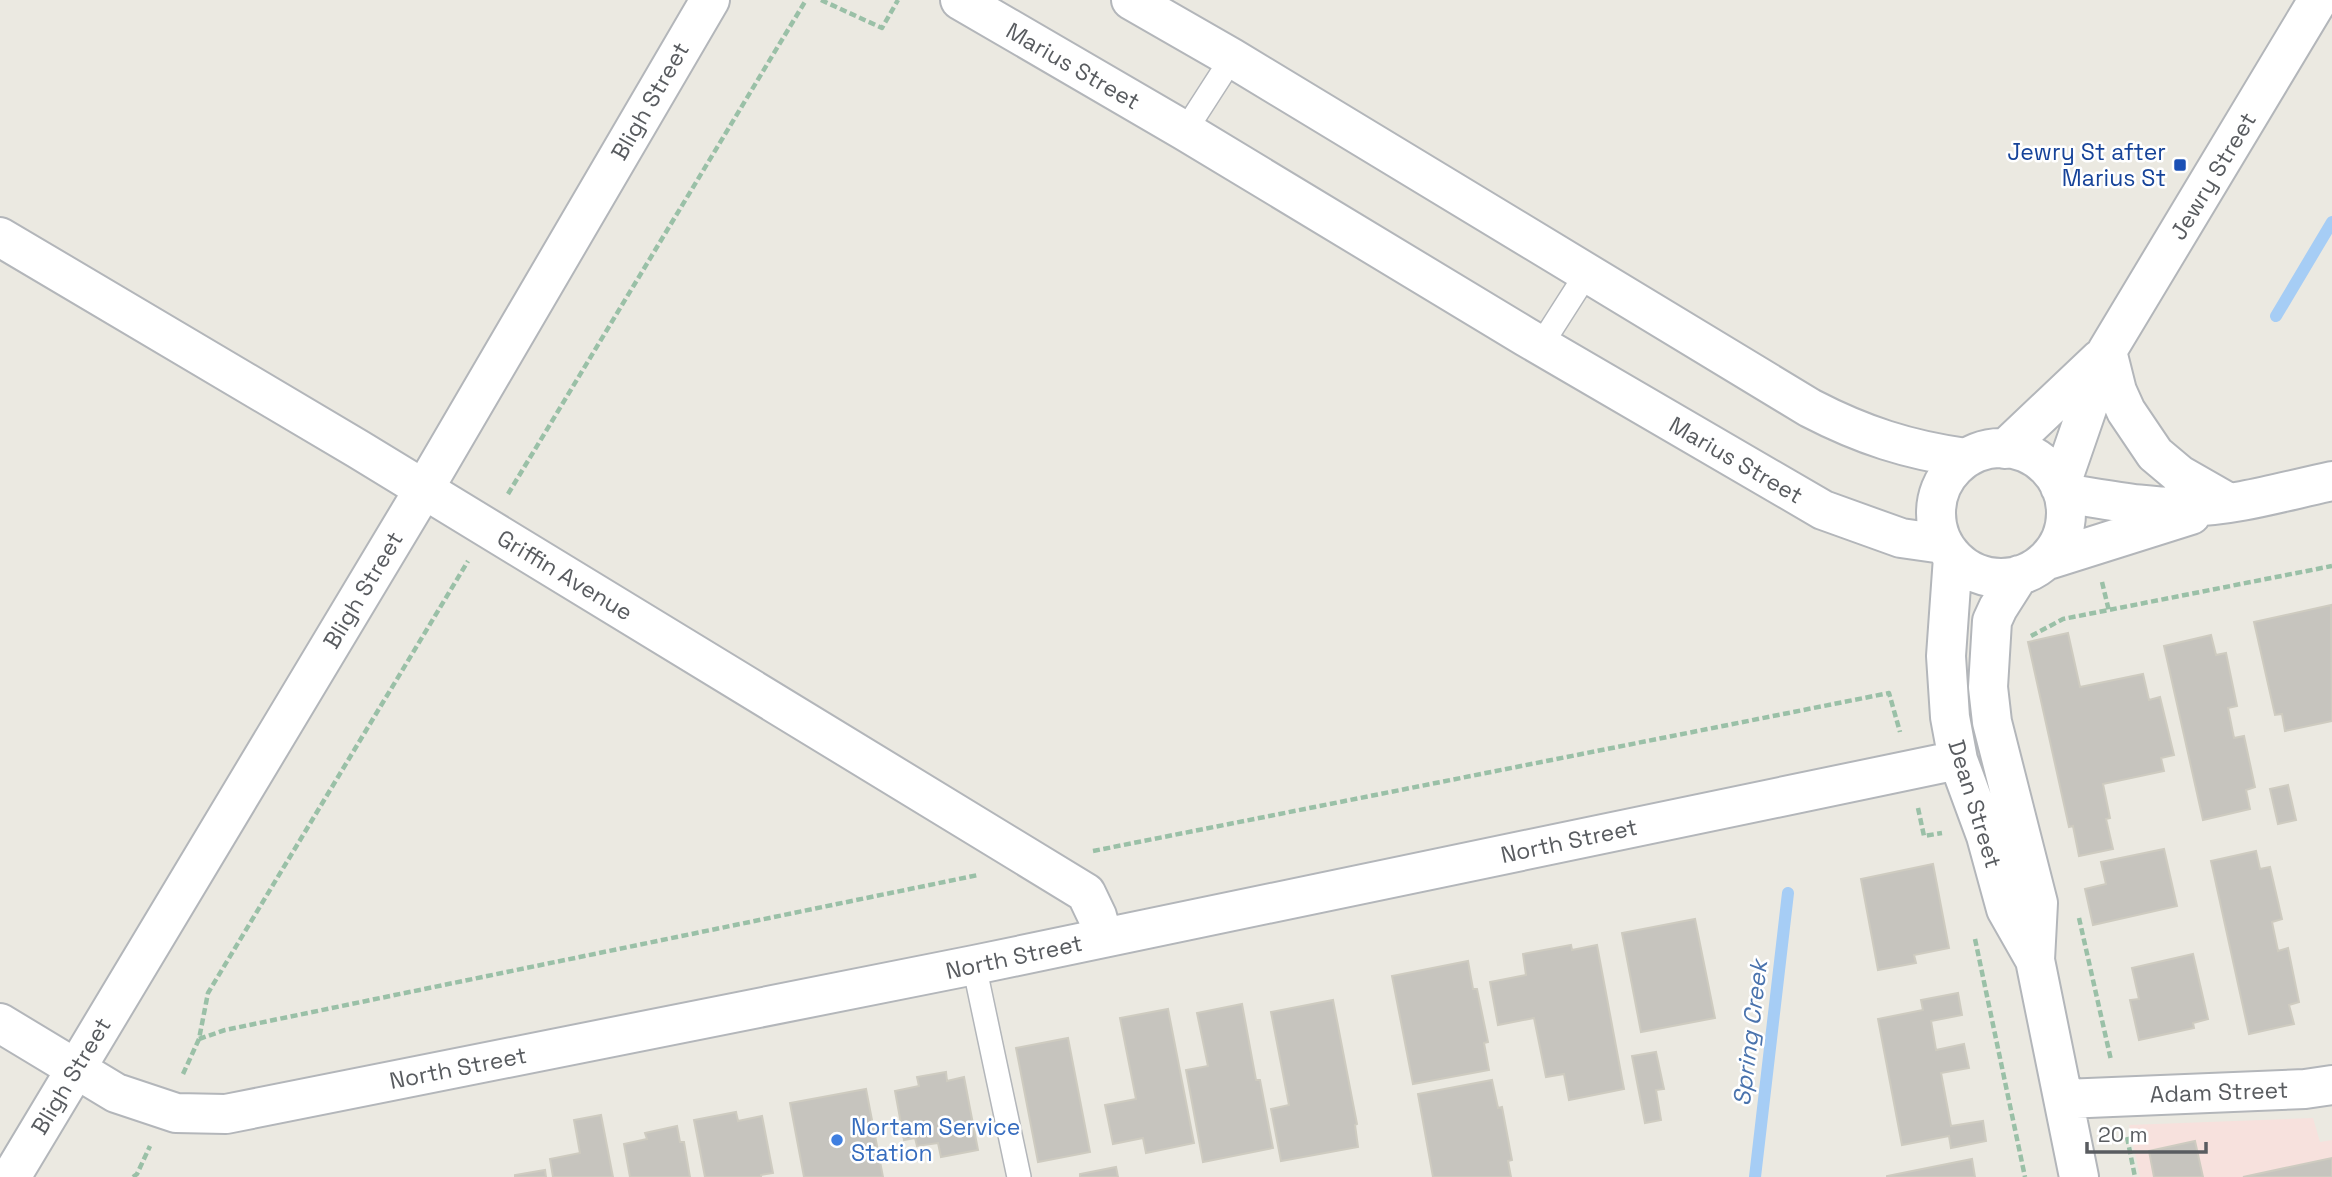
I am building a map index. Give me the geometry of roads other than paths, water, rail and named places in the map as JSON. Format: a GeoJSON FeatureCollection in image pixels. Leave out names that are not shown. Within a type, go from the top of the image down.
{"type":"FeatureCollection","features":[{"type":"Feature","properties":{"kind":"street","name":"Bligh Street"},"geometry":{"type":"LineString","coordinates":[[11,1177],[424,489],[710,0]]}},
{"type":"Feature","properties":{"kind":"street","name":"Marius Street"},"geometry":{"type":"LineString","coordinates":[[960,0],[1823,510],[1901,538],[1948,550]]}},
{"type":"Feature","properties":{"kind":"street"},"geometry":{"type":"LineString","coordinates":[[1130,0],[1232,58],[1810,408],[1847,427],[1896,444],[1930,453],[1966,458]]}},
{"type":"Feature","properties":{"kind":"street","name":"Jewry Street"},"geometry":{"type":"LineString","coordinates":[[2061,490],[2107,351],[2318,0]]}},
{"type":"Feature","properties":{"kind":"street","name":"Griffin Avenue"},"geometry":{"type":"LineString","coordinates":[[0,237],[424,489],[1086,892],[1097,916],[1102,938]]}},
{"type":"Feature","properties":{"kind":"street"},"geometry":{"type":"LineString","coordinates":[[2107,351],[2117,391],[2126,411],[2155,454],[2180,475],[2229,503]]}},
{"type":"Feature","properties":{"kind":"street","name":"Jewry Street"},"geometry":{"type":"LineString","coordinates":[[2005,449],[2107,351]]}},
{"type":"Feature","properties":{"kind":"street"},"geometry":{"type":"LineString","coordinates":[[2032,568],[2056,547],[2064,529],[2066,512],[2061,490],[2051,472],[2038,460],[2022,452],[2005,449],[1985,450],[1966,458],[1952,471],[1941,487],[1936,506],[1937,525],[1948,550],[1967,569],[1983,576],[2001,578],[2032,568],[2229,503],[2332,481]]}},
{"type":"Feature","properties":{"kind":"street"},"geometry":{"type":"LineString","coordinates":[[2061,490],[2151,506],[2188,507],[2229,503]]}},
{"type":"Feature","properties":{"kind":"street","name":"Dean Street"},"geometry":{"type":"LineString","coordinates":[[1948,550],[1946,656],[1950,717],[1958,760],[1986,836],[2006,909],[2035,960]]}},
{"type":"Feature","properties":{"kind":"street","name":"Dean Street"},"geometry":{"type":"LineString","coordinates":[[2032,568],[2006,595],[1992,621],[1988,687],[1992,722],[2038,903],[2035,960],[2079,1177]]}},
{"type":"Feature","properties":{"kind":"street","name":"North Street"},"geometry":{"type":"LineString","coordinates":[[0,1023],[116,1093],[176,1113],[226,1114],[974,965],[1958,760]]}},
{"type":"Feature","properties":{"kind":"street","name":"Adam Street"},"geometry":{"type":"LineString","coordinates":[[2064,1099],[2305,1089],[2332,1084]]}},
{"type":"Feature","properties":{"kind":"lane"},"geometry":{"type":"LineString","coordinates":[[1185,131],[1232,58]]}},
{"type":"Feature","properties":{"kind":"lane"},"geometry":{"type":"LineString","coordinates":[[1541,345],[1587,273]]}},
{"type":"Feature","properties":{"kind":"lane"},"geometry":{"type":"LineString","coordinates":[[974,965],[1019,1177]]}},
{"type":"Feature","properties":{"kind":"waterway","name":"Spring Creek"},"geometry":{"type":"LineString","coordinates":[[2276,316],[2332,222]]}},
{"type":"Feature","properties":{"kind":"waterway","name":"Spring Creek"},"geometry":{"type":"LineString","coordinates":[[1755,1177],[1788,893]]}},
{"type":"Feature","properties":{"kind":"place","name":"Jewry St after Marius St"},"geometry":{"type":"Point","coordinates":[2180,165]}},
{"type":"Feature","properties":{"kind":"place","name":"Nortam Service Station"},"geometry":{"type":"Point","coordinates":[837,1140]}}]}
